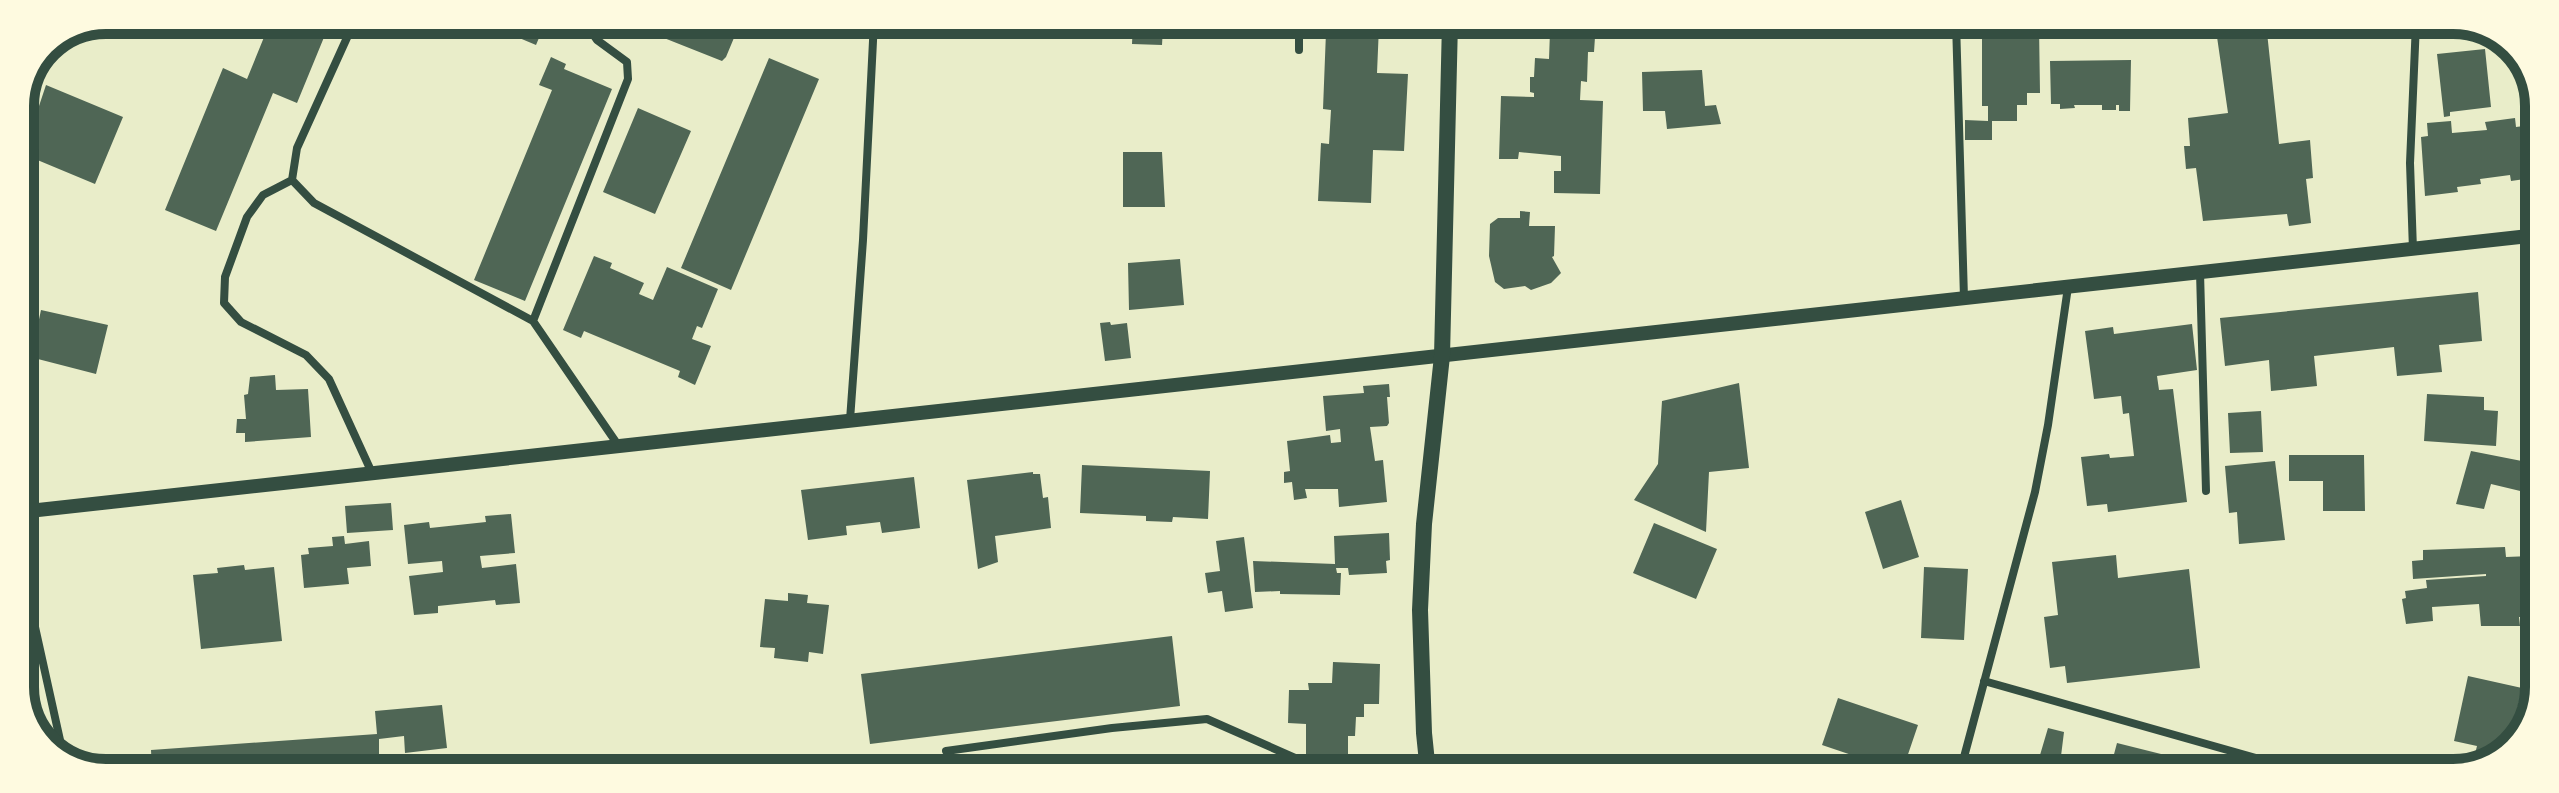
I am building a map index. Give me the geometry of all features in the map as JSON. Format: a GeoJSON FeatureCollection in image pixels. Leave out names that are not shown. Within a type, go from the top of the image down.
{"type":"FeatureCollection","features":[{"type":"Feature","properties":{"kind":"main road"},"geometry":{"type":"LineString","coordinates":[[1427,759],[1420,610],[1424,524],[1442,356],[1450,34]]}},
{"type":"Feature","properties":{"kind":"street"},"geometry":{"type":"LineString","coordinates":[[292,180],[297,148],[349,34]]}},
{"type":"Feature","properties":{"kind":"street"},"geometry":{"type":"LineString","coordinates":[[533,321],[628,79],[627,62],[593,34]]}},
{"type":"Feature","properties":{"kind":"street"},"geometry":{"type":"LineString","coordinates":[[850,420],[873,34]]}},
{"type":"Feature","properties":{"kind":"street"},"geometry":{"type":"LineString","coordinates":[[1299,34],[1299,50]]}},
{"type":"Feature","properties":{"kind":"street"},"geometry":{"type":"LineString","coordinates":[[1956,34],[1964,298]]}},
{"type":"Feature","properties":{"kind":"street"},"geometry":{"type":"LineString","coordinates":[[2413,250],[2410,163],[2416,34]]}},
{"type":"Feature","properties":{"kind":"street"},"geometry":{"type":"LineString","coordinates":[[292,180],[314,203],[533,321],[618,445]]}},
{"type":"Feature","properties":{"kind":"street"},"geometry":{"type":"LineString","coordinates":[[292,180],[263,195],[247,217],[225,277],[224,303],[241,322],[306,355],[329,379],[372,473]]}},
{"type":"Feature","properties":{"kind":"street"},"geometry":{"type":"LineString","coordinates":[[34,510],[2525,237]]}},
{"type":"Feature","properties":{"kind":"street"},"geometry":{"type":"LineString","coordinates":[[2200,272],[2206,491]]}},
{"type":"Feature","properties":{"kind":"street"},"geometry":{"type":"LineString","coordinates":[[1963,759],[2035,492],[2068,287]]}},
{"type":"Feature","properties":{"kind":"street"},"geometry":{"type":"LineString","coordinates":[[34,622],[61,742]]}},
{"type":"Feature","properties":{"kind":"street"},"geometry":{"type":"LineString","coordinates":[[1984,681],[2260,759]]}},
{"type":"Feature","properties":{"kind":"street"},"geometry":{"type":"LineString","coordinates":[[946,751],[1112,728],[1207,719],[1298,759]]}},
{"type":"Feature","properties":{"kind":"building"},"geometry":{"type":"Polygon","coordinates":[[[265,34],[325,34],[297,103],[273,93],[216,231],[165,210],[223,68],[247,79],[265,34]]]}},
{"type":"Feature","properties":{"kind":"building"},"geometry":{"type":"Polygon","coordinates":[[[510,34],[541,34],[536,45],[510,34]]]}},
{"type":"Feature","properties":{"kind":"building"},"geometry":{"type":"Polygon","coordinates":[[[666,34],[736,34],[722,61],[664,38],[666,34]]]}},
{"type":"Feature","properties":{"kind":"building"},"geometry":{"type":"Polygon","coordinates":[[[1132,34],[1163,34],[1162,45],[1132,44],[1132,34]]]}},
{"type":"Feature","properties":{"kind":"building"},"geometry":{"type":"Polygon","coordinates":[[[1326,34],[1379,34],[1377,73],[1408,74],[1404,151],[1373,150],[1371,203],[1318,201],[1321,143],[1329,144],[1331,110],[1323,109],[1326,34]]]}},
{"type":"Feature","properties":{"kind":"building"},"geometry":{"type":"Polygon","coordinates":[[[1550,34],[1590,34],[1590,37],[1595,37],[1594,52],[1588,52],[1587,82],[1581,81],[1580,100],[1603,101],[1600,194],[1554,193],[1554,171],[1561,171],[1561,156],[1519,152],[1518,159],[1499,159],[1501,96],[1534,97],[1534,93],[1530,92],[1530,77],[1534,77],[1535,58],[1549,59],[1550,34]]]}},
{"type":"Feature","properties":{"kind":"building"},"geometry":{"type":"Polygon","coordinates":[[[1982,34],[2039,34],[2040,93],[2027,93],[2027,105],[2017,105],[2017,121],[1992,121],[1992,140],[1965,140],[1965,120],[1988,121],[1988,106],[1982,106],[1982,34]]]}},
{"type":"Feature","properties":{"kind":"building"},"geometry":{"type":"Polygon","coordinates":[[[2217,34],[2267,34],[2279,144],[2310,140],[2313,178],[2306,179],[2311,223],[2289,226],[2287,214],[2203,221],[2196,168],[2186,169],[2184,146],[2190,146],[2188,118],[2228,113],[2217,34]]]}},
{"type":"Feature","properties":{"kind":"building"},"geometry":{"type":"Polygon","coordinates":[[[2485,49],[2491,107],[2450,112],[2450,116],[2444,117],[2437,54],[2485,49]]]}},
{"type":"Feature","properties":{"kind":"building"},"geometry":{"type":"Polygon","coordinates":[[[551,57],[566,64],[564,69],[612,89],[525,301],[474,280],[552,90],[539,85],[551,57]]]}},
{"type":"Feature","properties":{"kind":"building"},"geometry":{"type":"Polygon","coordinates":[[[769,58],[819,79],[731,290],[681,268],[769,58]]]}},
{"type":"Feature","properties":{"kind":"building"},"geometry":{"type":"Polygon","coordinates":[[[2131,60],[2130,111],[2119,111],[2119,105],[2116,105],[2116,110],[2102,110],[2102,105],[2074,105],[2075,108],[2060,109],[2060,104],[2051,104],[2050,61],[2131,60]]]}},
{"type":"Feature","properties":{"kind":"building"},"geometry":{"type":"Polygon","coordinates":[[[1702,70],[1705,106],[1716,105],[1721,124],[1667,129],[1665,111],[1643,111],[1642,72],[1702,70]]]}},
{"type":"Feature","properties":{"kind":"building"},"geometry":{"type":"Polygon","coordinates":[[[46,85],[123,117],[95,184],[34,159],[34,121],[46,85]]]}},
{"type":"Feature","properties":{"kind":"building"},"geometry":{"type":"Polygon","coordinates":[[[638,108],[691,131],[655,214],[603,192],[638,108]]]}},
{"type":"Feature","properties":{"kind":"building"},"geometry":{"type":"Polygon","coordinates":[[[2515,118],[2516,127],[2525,126],[2525,179],[2511,181],[2510,175],[2480,179],[2481,184],[2457,187],[2458,192],[2425,196],[2421,137],[2428,136],[2427,123],[2451,121],[2452,133],[2487,130],[2485,122],[2515,118]]]}},
{"type":"Feature","properties":{"kind":"building"},"geometry":{"type":"Polygon","coordinates":[[[1123,152],[1162,152],[1165,207],[1123,207],[1123,152]]]}},
{"type":"Feature","properties":{"kind":"building"},"geometry":{"type":"Polygon","coordinates":[[[1520,211],[1530,212],[1529,226],[1555,226],[1552,257],[1561,273],[1551,283],[1531,290],[1525,286],[1504,289],[1495,282],[1489,256],[1490,224],[1498,218],[1520,218],[1520,211]]]}},
{"type":"Feature","properties":{"kind":"building"},"geometry":{"type":"Polygon","coordinates":[[[594,256],[612,263],[610,268],[644,283],[639,294],[653,300],[667,267],[718,289],[702,328],[697,326],[692,339],[711,346],[695,385],[678,377],[680,371],[584,331],[581,338],[563,330],[594,256]]]}},
{"type":"Feature","properties":{"kind":"building"},"geometry":{"type":"Polygon","coordinates":[[[1180,259],[1184,305],[1129,310],[1128,263],[1180,259]]]}},
{"type":"Feature","properties":{"kind":"building"},"geometry":{"type":"Polygon","coordinates":[[[2478,292],[2482,341],[2439,345],[2442,372],[2397,376],[2394,347],[2314,356],[2317,386],[2271,391],[2269,360],[2225,366],[2220,318],[2478,292]]]}},
{"type":"Feature","properties":{"kind":"building"},"geometry":{"type":"Polygon","coordinates":[[[41,310],[108,325],[96,374],[34,358],[41,310]]]}},
{"type":"Feature","properties":{"kind":"building"},"geometry":{"type":"Polygon","coordinates":[[[1110,322],[1111,325],[1127,323],[1131,358],[1105,361],[1100,323],[1110,322]]]}},
{"type":"Feature","properties":{"kind":"building"},"geometry":{"type":"Polygon","coordinates":[[[2192,324],[2197,370],[2157,376],[2159,390],[2173,389],[2187,502],[2108,512],[2107,504],[2087,506],[2081,457],[2109,454],[2110,458],[2134,456],[2129,413],[2123,414],[2121,396],[2094,399],[2085,331],[2113,327],[2114,334],[2192,324]]]}},
{"type":"Feature","properties":{"kind":"building"},"geometry":{"type":"Polygon","coordinates":[[[275,375],[276,390],[308,389],[311,437],[245,442],[245,433],[236,433],[237,419],[246,419],[244,395],[248,394],[250,377],[275,375]]]}},
{"type":"Feature","properties":{"kind":"building"},"geometry":{"type":"Polygon","coordinates":[[[1739,383],[1749,468],[1709,472],[1706,532],[1634,500],[1658,464],[1662,401],[1739,383]]]}},
{"type":"Feature","properties":{"kind":"building"},"geometry":{"type":"Polygon","coordinates":[[[1389,384],[1389,423],[1387,426],[1370,427],[1375,461],[1383,460],[1387,502],[1339,507],[1338,489],[1305,489],[1307,498],[1294,500],[1292,482],[1284,483],[1284,472],[1290,471],[1287,441],[1330,435],[1331,443],[1341,442],[1340,429],[1326,431],[1323,396],[1364,393],[1363,386],[1389,384]]]}},
{"type":"Feature","properties":{"kind":"building"},"geometry":{"type":"Polygon","coordinates":[[[2427,394],[2484,397],[2484,410],[2498,411],[2496,446],[2424,441],[2427,394]]]}},
{"type":"Feature","properties":{"kind":"building"},"geometry":{"type":"Polygon","coordinates":[[[2261,411],[2263,452],[2230,453],[2228,413],[2261,411]]]}},
{"type":"Feature","properties":{"kind":"building"},"geometry":{"type":"Polygon","coordinates":[[[2471,451],[2525,462],[2525,492],[2491,484],[2484,509],[2456,504],[2471,451]]]}},
{"type":"Feature","properties":{"kind":"building"},"geometry":{"type":"Polygon","coordinates":[[[2289,455],[2364,455],[2365,511],[2323,511],[2323,481],[2289,481],[2289,455]]]}},
{"type":"Feature","properties":{"kind":"building"},"geometry":{"type":"Polygon","coordinates":[[[2275,461],[2285,540],[2239,544],[2237,512],[2229,513],[2225,466],[2275,461]]]}},
{"type":"Feature","properties":{"kind":"building"},"geometry":{"type":"Polygon","coordinates":[[[1082,465],[1210,471],[1208,519],[1173,517],[1172,522],[1146,521],[1146,516],[1080,513],[1082,465]]]}},
{"type":"Feature","properties":{"kind":"building"},"geometry":{"type":"Polygon","coordinates":[[[1033,472],[1040,474],[1043,498],[1048,497],[1051,528],[995,536],[998,562],[978,569],[967,480],[1033,472]]]}},
{"type":"Feature","properties":{"kind":"building"},"geometry":{"type":"Polygon","coordinates":[[[914,477],[920,528],[882,533],[880,522],[846,526],[847,535],[808,540],[801,490],[914,477]]]}},
{"type":"Feature","properties":{"kind":"building"},"geometry":{"type":"Polygon","coordinates":[[[1901,500],[1919,557],[1883,569],[1865,512],[1901,500]]]}},
{"type":"Feature","properties":{"kind":"building"},"geometry":{"type":"Polygon","coordinates":[[[391,503],[393,530],[347,533],[345,506],[391,503]]]}},
{"type":"Feature","properties":{"kind":"building"},"geometry":{"type":"Polygon","coordinates":[[[511,514],[515,553],[480,556],[482,568],[516,564],[520,603],[496,605],[495,600],[438,606],[438,613],[414,615],[409,576],[443,572],[442,561],[408,564],[404,525],[429,522],[430,528],[486,522],[485,516],[511,514]]]}},
{"type":"Feature","properties":{"kind":"building"},"geometry":{"type":"Polygon","coordinates":[[[1654,523],[1717,549],[1696,599],[1633,573],[1654,523]]]}},
{"type":"Feature","properties":{"kind":"building"},"geometry":{"type":"Polygon","coordinates":[[[1389,533],[1387,573],[1349,575],[1348,568],[1336,568],[1337,573],[1341,573],[1340,595],[1255,592],[1253,561],[1335,564],[1334,536],[1389,533]]]}},
{"type":"Feature","properties":{"kind":"building"},"geometry":{"type":"Polygon","coordinates":[[[344,536],[345,544],[369,541],[371,566],[347,568],[349,584],[304,588],[301,555],[309,554],[308,548],[333,546],[332,537],[344,536]]]}},
{"type":"Feature","properties":{"kind":"building"},"geometry":{"type":"Polygon","coordinates":[[[1244,537],[1253,608],[1225,612],[1222,591],[1208,593],[1205,573],[1220,571],[1216,541],[1244,537]]]}},
{"type":"Feature","properties":{"kind":"building"},"geometry":{"type":"Polygon","coordinates":[[[2505,547],[2506,557],[2525,556],[2525,617],[2519,617],[2520,626],[2481,626],[2479,604],[2432,607],[2433,621],[2406,624],[2402,599],[2406,598],[2405,591],[2427,588],[2426,580],[2486,576],[2413,579],[2412,561],[2423,560],[2423,550],[2505,547]]]}},
{"type":"Feature","properties":{"kind":"building"},"geometry":{"type":"Polygon","coordinates":[[[2116,555],[2118,578],[2189,569],[2200,668],[2067,683],[2065,666],[2050,668],[2044,617],[2058,615],[2052,562],[2116,555]]]}},
{"type":"Feature","properties":{"kind":"building"},"geometry":{"type":"Polygon","coordinates":[[[244,565],[245,570],[274,567],[282,641],[201,649],[193,575],[218,573],[217,568],[244,565]]]}},
{"type":"Feature","properties":{"kind":"building"},"geometry":{"type":"Polygon","coordinates":[[[1924,567],[1968,569],[1964,640],[1921,638],[1924,567]]]}},
{"type":"Feature","properties":{"kind":"building"},"geometry":{"type":"Polygon","coordinates":[[[788,593],[808,595],[807,603],[829,605],[823,654],[809,652],[808,662],[774,658],[775,648],[760,647],[765,599],[788,601],[788,593]]]}},
{"type":"Feature","properties":{"kind":"building"},"geometry":{"type":"Polygon","coordinates":[[[1172,636],[1180,706],[870,744],[861,674],[1172,636]]]}},
{"type":"Feature","properties":{"kind":"building"},"geometry":{"type":"Polygon","coordinates":[[[1333,662],[1380,664],[1379,704],[1364,704],[1364,717],[1356,717],[1355,736],[1348,736],[1348,757],[1306,756],[1306,724],[1288,723],[1289,690],[1309,690],[1308,683],[1332,683],[1333,662]]]}},
{"type":"Feature","properties":{"kind":"building"},"geometry":{"type":"Polygon","coordinates":[[[2468,676],[2522,688],[2514,726],[2497,744],[2475,755],[2477,746],[2454,741],[2468,676]]]}},
{"type":"Feature","properties":{"kind":"building"},"geometry":{"type":"Polygon","coordinates":[[[1838,698],[1918,725],[1906,759],[1863,759],[1822,745],[1838,698]]]}},
{"type":"Feature","properties":{"kind":"building"},"geometry":{"type":"Polygon","coordinates":[[[442,705],[447,748],[405,753],[404,736],[379,739],[379,759],[151,759],[151,750],[377,734],[375,711],[442,705]]]}},
{"type":"Feature","properties":{"kind":"building"},"geometry":{"type":"Polygon","coordinates":[[[2048,728],[2064,732],[2061,759],[2039,759],[2048,728]]]}},
{"type":"Feature","properties":{"kind":"building"},"geometry":{"type":"Polygon","coordinates":[[[2117,743],[2181,759],[2113,759],[2117,743]]]}}]}
